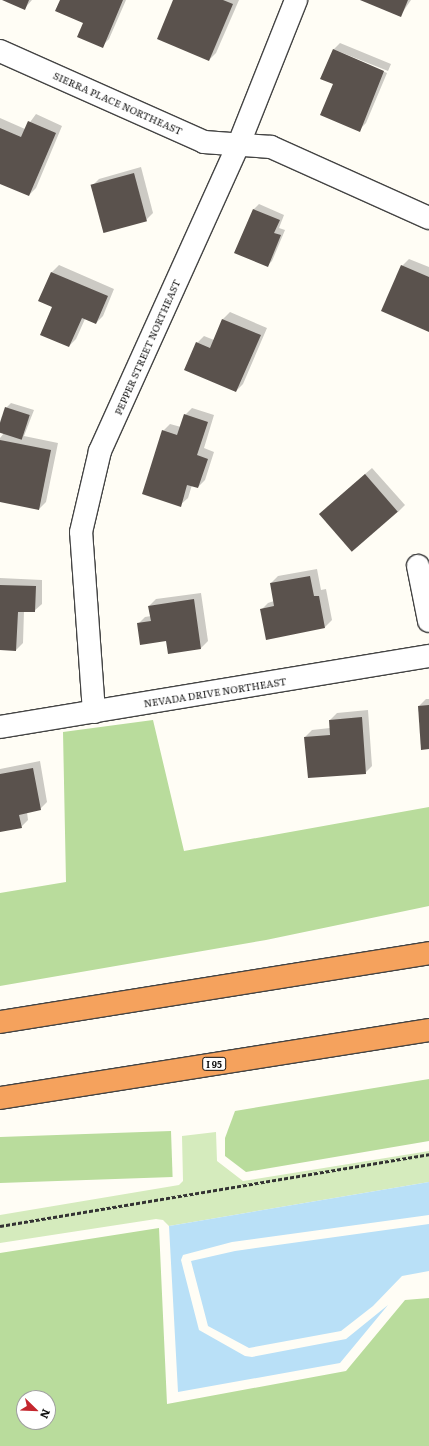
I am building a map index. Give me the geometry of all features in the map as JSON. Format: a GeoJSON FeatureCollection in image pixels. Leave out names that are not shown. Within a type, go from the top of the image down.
{"type":"FeatureCollection","features":[{"type":"Feature","properties":{"kind":"highway"},"geometry":{"type":"LineString","coordinates":[[0,1022],[429,953]]}},
{"type":"Feature","properties":{"kind":"highway","name":"I 95"},"geometry":{"type":"LineString","coordinates":[[0,1098],[429,1030]]}},
{"type":"Feature","properties":{"kind":"street","name":"PEPPER STREET NORTHEAST"},"geometry":{"type":"LineString","coordinates":[[94,712],[80,532],[100,451],[238,146],[296,0]]}},
{"type":"Feature","properties":{"kind":"street","name":"SIERRA PLACE NORTHEAST"},"geometry":{"type":"LineString","coordinates":[[0,50],[204,142],[238,146],[270,147],[429,218]]}},
{"type":"Feature","properties":{"kind":"street"},"geometry":{"type":"LineString","coordinates":[[418,566],[429,621]]}},
{"type":"Feature","properties":{"kind":"street","name":"NEVADA DRIVE NORTHEAST"},"geometry":{"type":"LineString","coordinates":[[0,727],[429,656]]}},
{"type":"Feature","properties":{"kind":"path"},"geometry":{"type":"LineString","coordinates":[[0,1226],[429,1154]]}},
{"type":"Feature","properties":{"kind":"green space"},"geometry":{"type":"Polygon","coordinates":[[[153,720],[184,851],[429,807],[429,906],[266,940],[0,986],[0,893],[66,882],[63,732],[153,720]]]}},
{"type":"Feature","properties":{"kind":"green space"},"geometry":{"type":"Polygon","coordinates":[[[429,1079],[429,1141],[246,1172],[225,1156],[225,1138],[235,1111],[429,1079]]]}},
{"type":"Feature","properties":{"kind":"green space"},"geometry":{"type":"Polygon","coordinates":[[[171,1131],[173,1177],[0,1183],[0,1137],[171,1131]]]}},
{"type":"Feature","properties":{"kind":"green space"},"geometry":{"type":"Polygon","coordinates":[[[216,1132],[217,1161],[243,1181],[429,1151],[429,1182],[169,1226],[163,1220],[156,1219],[0,1243],[0,1215],[179,1185],[183,1181],[182,1136],[216,1132]]]}},
{"type":"Feature","properties":{"kind":"green space"},"geometry":{"type":"Polygon","coordinates":[[[159,1228],[167,1404],[346,1371],[405,1300],[429,1298],[429,1446],[0,1446],[0,1253],[159,1228]]]}},
{"type":"Feature","properties":{"kind":"water"},"geometry":{"type":"Polygon","coordinates":[[[429,1182],[429,1215],[232,1242],[183,1255],[181,1260],[199,1330],[245,1356],[252,1357],[346,1339],[388,1305],[340,1363],[178,1392],[169,1226],[429,1182]]]}},
{"type":"Feature","properties":{"kind":"water"},"geometry":{"type":"Polygon","coordinates":[[[429,1224],[429,1271],[402,1276],[373,1306],[341,1331],[249,1348],[208,1326],[191,1261],[235,1251],[429,1224]]]}},
{"type":"Feature","properties":{"kind":"building"},"geometry":{"type":"Polygon","coordinates":[[[2,0],[29,0],[25,10],[2,0]]]}},
{"type":"Feature","properties":{"kind":"building"},"geometry":{"type":"Polygon","coordinates":[[[60,0],[123,0],[103,48],[77,37],[83,23],[55,11],[60,0]]]}},
{"type":"Feature","properties":{"kind":"building"},"geometry":{"type":"Polygon","coordinates":[[[173,0],[223,0],[233,4],[209,61],[157,39],[173,0]]]}},
{"type":"Feature","properties":{"kind":"building"},"geometry":{"type":"Polygon","coordinates":[[[360,0],[408,0],[401,17],[360,0]]]}},
{"type":"Feature","properties":{"kind":"building"},"geometry":{"type":"Polygon","coordinates":[[[333,49],[384,71],[360,132],[320,115],[333,84],[320,79],[333,49]]]}},
{"type":"Feature","properties":{"kind":"building"},"geometry":{"type":"Polygon","coordinates":[[[28,121],[56,133],[29,196],[0,184],[0,128],[21,137],[28,121]]]}},
{"type":"Feature","properties":{"kind":"building"},"geometry":{"type":"Polygon","coordinates":[[[134,173],[147,221],[103,233],[91,185],[134,173]]]}},
{"type":"Feature","properties":{"kind":"building"},"geometry":{"type":"Polygon","coordinates":[[[253,209],[280,220],[274,233],[281,235],[268,267],[234,253],[253,209]]]}},
{"type":"Feature","properties":{"kind":"building"},"geometry":{"type":"Polygon","coordinates":[[[401,265],[429,277],[429,332],[381,311],[401,265]]]}},
{"type":"Feature","properties":{"kind":"building"},"geometry":{"type":"Polygon","coordinates":[[[51,272],[108,296],[96,324],[82,318],[69,347],[40,335],[52,307],[38,301],[51,272]]]}},
{"type":"Feature","properties":{"kind":"building"},"geometry":{"type":"Polygon","coordinates":[[[222,319],[261,335],[236,392],[184,370],[196,342],[210,348],[222,319]]]}},
{"type":"Feature","properties":{"kind":"building"},"geometry":{"type":"Polygon","coordinates":[[[5,407],[30,415],[22,440],[0,433],[0,422],[5,407]]]}},
{"type":"Feature","properties":{"kind":"building"},"geometry":{"type":"Polygon","coordinates":[[[184,414],[208,422],[197,455],[208,459],[198,488],[187,485],[181,507],[142,494],[162,430],[177,435],[184,414]]]}},
{"type":"Feature","properties":{"kind":"building"},"geometry":{"type":"Polygon","coordinates":[[[0,440],[51,450],[39,510],[0,502],[0,440]]]}},
{"type":"Feature","properties":{"kind":"building"},"geometry":{"type":"Polygon","coordinates":[[[365,474],[398,512],[352,552],[319,514],[365,474]]]}},
{"type":"Feature","properties":{"kind":"building"},"geometry":{"type":"Polygon","coordinates":[[[310,576],[314,596],[319,596],[325,628],[266,640],[260,609],[274,606],[270,583],[310,576]]]}},
{"type":"Feature","properties":{"kind":"building"},"geometry":{"type":"Polygon","coordinates":[[[0,585],[36,586],[35,612],[18,612],[16,651],[0,650],[0,585]]]}},
{"type":"Feature","properties":{"kind":"building"},"geometry":{"type":"Polygon","coordinates":[[[194,599],[201,649],[168,654],[166,641],[140,645],[137,623],[151,621],[148,606],[194,599]]]}},
{"type":"Feature","properties":{"kind":"building"},"geometry":{"type":"Polygon","coordinates":[[[429,705],[429,749],[421,750],[418,706],[429,705]]]}},
{"type":"Feature","properties":{"kind":"building"},"geometry":{"type":"Polygon","coordinates":[[[362,717],[366,774],[308,778],[304,737],[330,735],[329,720],[362,717]]]}},
{"type":"Feature","properties":{"kind":"building"},"geometry":{"type":"Polygon","coordinates":[[[33,768],[41,810],[19,815],[22,828],[0,832],[0,774],[33,768]]]}}]}
